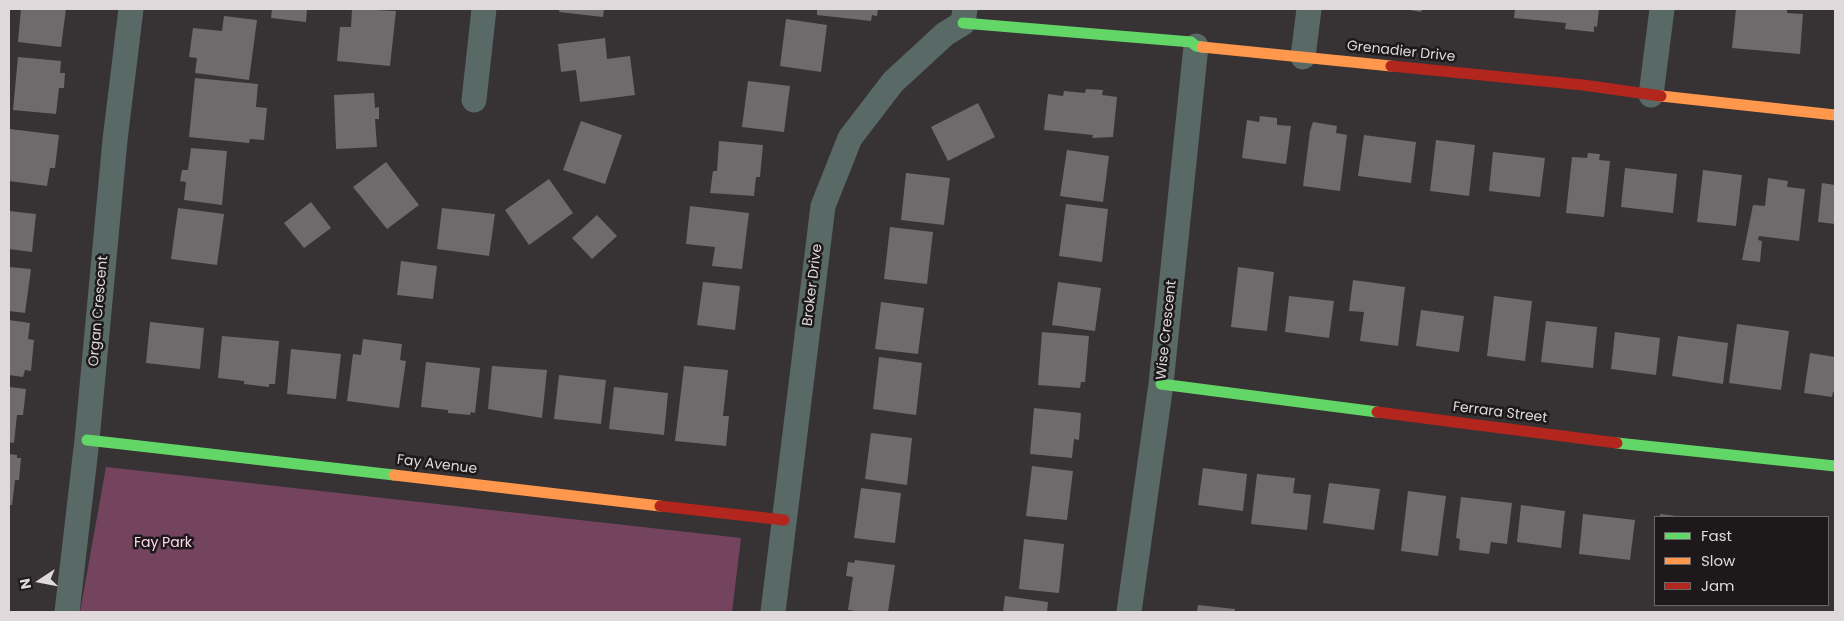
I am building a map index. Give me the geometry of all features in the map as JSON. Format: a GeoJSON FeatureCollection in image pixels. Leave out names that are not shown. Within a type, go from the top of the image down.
{"type":"FeatureCollection","features":[{"type":"Feature","properties":{"kind":"street","name":"Organ Crescent"},"geometry":{"type":"LineString","coordinates":[[67,612],[87,440],[115,140],[131,9]]}},
{"type":"Feature","properties":{"kind":"street"},"geometry":{"type":"LineString","coordinates":[[474,100],[484,9]]}},
{"type":"Feature","properties":{"kind":"street"},"geometry":{"type":"LineString","coordinates":[[1303,57],[1310,9]]}},
{"type":"Feature","properties":{"kind":"street"},"geometry":{"type":"LineString","coordinates":[[1651,95],[1662,9]]}},
{"type":"Feature","properties":{"kind":"street","name":"Grenadier Drive"},"geometry":{"type":"LineString","coordinates":[[964,16],[1191,42],[1196,46],[1584,86],[1835,115]]}},
{"type":"Feature","properties":{"kind":"street","name":"Broker Drive"},"geometry":{"type":"LineString","coordinates":[[773,612],[823,206],[850,138],[894,82],[964,16]]}},
{"type":"Feature","properties":{"kind":"street","name":"Wise Crescent"},"geometry":{"type":"LineString","coordinates":[[1129,612],[1161,384],[1196,46]]}},
{"type":"Feature","properties":{"kind":"street","name":"Ferrara Street"},"geometry":{"type":"LineString","coordinates":[[1161,384],[1613,443],[1835,466]]}},
{"type":"Feature","properties":{"kind":"street","name":"Fay Avenue"},"geometry":{"type":"LineString","coordinates":[[87,440],[784,520]]}},
{"type":"Feature","properties":{"kind":"green space","name":"Fay Park"},"geometry":{"type":"Polygon","coordinates":[[[106,467],[741,538],[732,612],[80,612],[106,467]]]}},
{"type":"Feature","properties":{"kind":"building"},"geometry":{"type":"Polygon","coordinates":[[[21,9],[66,9],[61,47],[18,42],[21,9]]]}},
{"type":"Feature","properties":{"kind":"building"},"geometry":{"type":"Polygon","coordinates":[[[272,9],[307,9],[306,22],[271,18],[272,9]]]}},
{"type":"Feature","properties":{"kind":"building"},"geometry":{"type":"Polygon","coordinates":[[[352,9],[396,11],[390,66],[337,61],[340,27],[351,27],[352,9]]]}},
{"type":"Feature","properties":{"kind":"building"},"geometry":{"type":"Polygon","coordinates":[[[560,9],[604,9],[603,17],[559,12],[560,9]]]}},
{"type":"Feature","properties":{"kind":"building"},"geometry":{"type":"Polygon","coordinates":[[[817,9],[878,9],[877,16],[872,15],[871,21],[817,15],[817,9]]]}},
{"type":"Feature","properties":{"kind":"building"},"geometry":{"type":"Polygon","coordinates":[[[1404,9],[1422,9],[1421,12],[1404,9]]]}},
{"type":"Feature","properties":{"kind":"building"},"geometry":{"type":"Polygon","coordinates":[[[1515,9],[1599,9],[1597,27],[1594,26],[1594,32],[1565,29],[1566,23],[1514,18],[1515,9]]]}},
{"type":"Feature","properties":{"kind":"building"},"geometry":{"type":"Polygon","coordinates":[[[1736,9],[1779,9],[1787,10],[1787,13],[1803,14],[1800,54],[1732,48],[1736,9]]]}},
{"type":"Feature","properties":{"kind":"building"},"geometry":{"type":"Polygon","coordinates":[[[224,16],[257,20],[249,80],[195,73],[197,58],[189,57],[193,28],[222,31],[224,16]]]}},
{"type":"Feature","properties":{"kind":"building"},"geometry":{"type":"Polygon","coordinates":[[[786,19],[827,25],[821,72],[780,66],[786,19]]]}},
{"type":"Feature","properties":{"kind":"building"},"geometry":{"type":"Polygon","coordinates":[[[605,38],[607,59],[630,56],[635,95],[580,102],[576,70],[561,72],[558,44],[605,38]]]}},
{"type":"Feature","properties":{"kind":"building"},"geometry":{"type":"Polygon","coordinates":[[[18,57],[61,61],[60,73],[65,73],[64,88],[59,88],[56,114],[13,110],[18,57]]]}},
{"type":"Feature","properties":{"kind":"building"},"geometry":{"type":"Polygon","coordinates":[[[195,78],[258,84],[256,107],[267,108],[264,140],[250,139],[249,143],[189,137],[195,78]]]}},
{"type":"Feature","properties":{"kind":"building"},"geometry":{"type":"Polygon","coordinates":[[[748,81],[790,86],[784,132],[742,127],[748,81]]]}},
{"type":"Feature","properties":{"kind":"building"},"geometry":{"type":"Polygon","coordinates":[[[1086,89],[1103,90],[1102,95],[1117,97],[1113,137],[1092,138],[1093,135],[1044,130],[1048,94],[1063,96],[1064,91],[1085,93],[1086,89]]]}},
{"type":"Feature","properties":{"kind":"building"},"geometry":{"type":"Polygon","coordinates":[[[374,93],[375,108],[379,107],[379,119],[375,119],[377,147],[336,149],[334,95],[374,93]]]}},
{"type":"Feature","properties":{"kind":"building"},"geometry":{"type":"Polygon","coordinates":[[[978,103],[995,137],[948,161],[931,127],[978,103]]]}},
{"type":"Feature","properties":{"kind":"building"},"geometry":{"type":"Polygon","coordinates":[[[1260,116],[1277,118],[1277,125],[1291,126],[1286,164],[1242,158],[1247,120],[1259,122],[1260,116]]]}},
{"type":"Feature","properties":{"kind":"building"},"geometry":{"type":"Polygon","coordinates":[[[581,121],[622,135],[605,184],[563,170],[581,121]]]}},
{"type":"Feature","properties":{"kind":"building"},"geometry":{"type":"Polygon","coordinates":[[[1313,122],[1337,126],[1336,133],[1347,135],[1340,191],[1303,186],[1310,131],[1313,122]]]}},
{"type":"Feature","properties":{"kind":"building"},"geometry":{"type":"Polygon","coordinates":[[[10,129],[59,135],[55,168],[50,168],[47,186],[9,181],[10,129]]]}},
{"type":"Feature","properties":{"kind":"building"},"geometry":{"type":"Polygon","coordinates":[[[1364,135],[1416,142],[1411,183],[1358,176],[1364,135]]]}},
{"type":"Feature","properties":{"kind":"building"},"geometry":{"type":"Polygon","coordinates":[[[1436,140],[1475,145],[1469,196],[1430,191],[1436,140]]]}},
{"type":"Feature","properties":{"kind":"building"},"geometry":{"type":"Polygon","coordinates":[[[719,141],[763,145],[760,177],[756,177],[754,196],[710,193],[713,171],[717,171],[719,141]]]}},
{"type":"Feature","properties":{"kind":"building"},"geometry":{"type":"Polygon","coordinates":[[[191,148],[227,151],[222,205],[184,200],[186,182],[180,181],[182,170],[188,170],[191,148]]]}},
{"type":"Feature","properties":{"kind":"building"},"geometry":{"type":"Polygon","coordinates":[[[1067,150],[1109,156],[1103,202],[1060,196],[1067,150]]]}},
{"type":"Feature","properties":{"kind":"building"},"geometry":{"type":"Polygon","coordinates":[[[1493,152],[1545,158],[1540,197],[1489,191],[1493,152]]]}},
{"type":"Feature","properties":{"kind":"building"},"geometry":{"type":"Polygon","coordinates":[[[1588,153],[1600,154],[1599,160],[1610,161],[1604,217],[1566,213],[1572,157],[1587,158],[1588,153]]]}},
{"type":"Feature","properties":{"kind":"building"},"geometry":{"type":"Polygon","coordinates":[[[386,162],[419,205],[387,229],[353,187],[386,162]]]}},
{"type":"Feature","properties":{"kind":"building"},"geometry":{"type":"Polygon","coordinates":[[[1625,168],[1677,174],[1673,213],[1621,207],[1625,168]]]}},
{"type":"Feature","properties":{"kind":"building"},"geometry":{"type":"Polygon","coordinates":[[[1703,170],[1742,175],[1736,226],[1697,222],[1703,170]]]}},
{"type":"Feature","properties":{"kind":"building"},"geometry":{"type":"Polygon","coordinates":[[[906,173],[950,178],[944,225],[901,220],[906,173]]]}},
{"type":"Feature","properties":{"kind":"building"},"geometry":{"type":"Polygon","coordinates":[[[1768,178],[1788,181],[1787,187],[1805,189],[1799,241],[1759,236],[1758,240],[1762,241],[1760,262],[1742,260],[1753,205],[1765,206],[1768,178]]]}},
{"type":"Feature","properties":{"kind":"building"},"geometry":{"type":"Polygon","coordinates":[[[549,179],[573,213],[529,245],[505,210],[549,179]]]}},
{"type":"Feature","properties":{"kind":"building"},"geometry":{"type":"Polygon","coordinates":[[[1822,183],[1835,185],[1835,224],[1818,222],[1822,183]]]}},
{"type":"Feature","properties":{"kind":"building"},"geometry":{"type":"Polygon","coordinates":[[[311,202],[331,228],[304,248],[284,223],[311,202]]]}},
{"type":"Feature","properties":{"kind":"building"},"geometry":{"type":"Polygon","coordinates":[[[1066,204],[1108,209],[1102,262],[1059,256],[1066,204]]]}},
{"type":"Feature","properties":{"kind":"building"},"geometry":{"type":"Polygon","coordinates":[[[690,206],[749,213],[742,269],[712,266],[715,247],[686,244],[690,206]]]}},
{"type":"Feature","properties":{"kind":"building"},"geometry":{"type":"Polygon","coordinates":[[[178,208],[224,214],[217,265],[171,259],[178,208]]]}},
{"type":"Feature","properties":{"kind":"building"},"geometry":{"type":"Polygon","coordinates":[[[442,208],[495,214],[489,256],[437,249],[442,208]]]}},
{"type":"Feature","properties":{"kind":"building"},"geometry":{"type":"Polygon","coordinates":[[[9,211],[36,214],[32,252],[9,249],[9,211]]]}},
{"type":"Feature","properties":{"kind":"building"},"geometry":{"type":"Polygon","coordinates":[[[597,215],[617,236],[592,259],[572,238],[597,215]]]}},
{"type":"Feature","properties":{"kind":"building"},"geometry":{"type":"Polygon","coordinates":[[[890,227],[933,232],[927,284],[884,279],[890,227]]]}},
{"type":"Feature","properties":{"kind":"building"},"geometry":{"type":"Polygon","coordinates":[[[401,261],[437,266],[433,299],[397,295],[401,261]]]}},
{"type":"Feature","properties":{"kind":"building"},"geometry":{"type":"Polygon","coordinates":[[[9,267],[31,269],[25,313],[9,311],[9,267]]]}},
{"type":"Feature","properties":{"kind":"building"},"geometry":{"type":"Polygon","coordinates":[[[1238,267],[1274,272],[1267,331],[1231,327],[1238,267]]]}},
{"type":"Feature","properties":{"kind":"building"},"geometry":{"type":"Polygon","coordinates":[[[1353,280],[1405,287],[1398,346],[1360,341],[1364,312],[1349,311],[1353,280]]]}},
{"type":"Feature","properties":{"kind":"building"},"geometry":{"type":"Polygon","coordinates":[[[703,282],[740,286],[735,330],[697,325],[703,282]]]}},
{"type":"Feature","properties":{"kind":"building"},"geometry":{"type":"Polygon","coordinates":[[[1058,282],[1101,288],[1095,331],[1052,325],[1058,282]]]}},
{"type":"Feature","properties":{"kind":"building"},"geometry":{"type":"Polygon","coordinates":[[[1289,296],[1334,301],[1329,338],[1285,332],[1289,296]]]}},
{"type":"Feature","properties":{"kind":"building"},"geometry":{"type":"Polygon","coordinates":[[[1494,296],[1532,301],[1525,361],[1487,356],[1494,296]]]}},
{"type":"Feature","properties":{"kind":"building"},"geometry":{"type":"Polygon","coordinates":[[[881,302],[924,308],[918,354],[875,349],[881,302]]]}},
{"type":"Feature","properties":{"kind":"building"},"geometry":{"type":"Polygon","coordinates":[[[1421,310],[1464,316],[1459,352],[1416,346],[1421,310]]]}},
{"type":"Feature","properties":{"kind":"building"},"geometry":{"type":"Polygon","coordinates":[[[9,320],[30,323],[28,339],[34,340],[31,371],[25,370],[23,377],[9,375],[9,320]]]}},
{"type":"Feature","properties":{"kind":"building"},"geometry":{"type":"Polygon","coordinates":[[[1546,321],[1597,327],[1593,368],[1541,362],[1546,321]]]}},
{"type":"Feature","properties":{"kind":"building"},"geometry":{"type":"Polygon","coordinates":[[[150,322],[204,328],[200,369],[146,363],[150,322]]]}},
{"type":"Feature","properties":{"kind":"building"},"geometry":{"type":"Polygon","coordinates":[[[1737,324],[1789,331],[1781,390],[1729,383],[1737,324]]]}},
{"type":"Feature","properties":{"kind":"building"},"geometry":{"type":"Polygon","coordinates":[[[1042,332],[1089,336],[1085,382],[1081,382],[1080,388],[1038,385],[1042,332]]]}},
{"type":"Feature","properties":{"kind":"building"},"geometry":{"type":"Polygon","coordinates":[[[1615,332],[1660,338],[1656,375],[1611,369],[1615,332]]]}},
{"type":"Feature","properties":{"kind":"building"},"geometry":{"type":"Polygon","coordinates":[[[222,336],[279,341],[275,384],[269,384],[269,387],[244,384],[244,381],[218,378],[222,336]]]}},
{"type":"Feature","properties":{"kind":"building"},"geometry":{"type":"Polygon","coordinates":[[[1678,336],[1728,343],[1723,384],[1672,376],[1678,336]]]}},
{"type":"Feature","properties":{"kind":"building"},"geometry":{"type":"Polygon","coordinates":[[[363,339],[402,344],[400,360],[406,361],[399,408],[347,401],[353,354],[361,355],[363,339]]]}},
{"type":"Feature","properties":{"kind":"building"},"geometry":{"type":"Polygon","coordinates":[[[291,349],[341,354],[336,399],[287,394],[291,349]]]}},
{"type":"Feature","properties":{"kind":"building"},"geometry":{"type":"Polygon","coordinates":[[[1810,353],[1835,357],[1835,393],[1833,392],[1832,397],[1804,393],[1810,353]]]}},
{"type":"Feature","properties":{"kind":"building"},"geometry":{"type":"Polygon","coordinates":[[[879,357],[922,363],[916,415],[873,409],[879,357]]]}},
{"type":"Feature","properties":{"kind":"building"},"geometry":{"type":"Polygon","coordinates":[[[426,362],[480,368],[475,413],[471,412],[470,415],[448,413],[448,410],[421,407],[426,362]]]}},
{"type":"Feature","properties":{"kind":"building"},"geometry":{"type":"Polygon","coordinates":[[[492,366],[547,370],[542,418],[488,409],[492,366]]]}},
{"type":"Feature","properties":{"kind":"building"},"geometry":{"type":"Polygon","coordinates":[[[684,366],[728,370],[723,416],[729,416],[726,446],[675,441],[684,366]]]}},
{"type":"Feature","properties":{"kind":"building"},"geometry":{"type":"Polygon","coordinates":[[[559,375],[606,380],[601,424],[554,419],[559,375]]]}},
{"type":"Feature","properties":{"kind":"building"},"geometry":{"type":"Polygon","coordinates":[[[9,387],[26,389],[23,415],[17,415],[14,443],[9,442],[9,387]]]}},
{"type":"Feature","properties":{"kind":"building"},"geometry":{"type":"Polygon","coordinates":[[[614,387],[668,393],[664,435],[609,429],[614,387]]]}},
{"type":"Feature","properties":{"kind":"building"},"geometry":{"type":"Polygon","coordinates":[[[1034,408],[1081,413],[1079,440],[1074,439],[1072,458],[1030,454],[1034,408]]]}},
{"type":"Feature","properties":{"kind":"building"},"geometry":{"type":"Polygon","coordinates":[[[871,433],[912,438],[907,485],[865,479],[871,433]]]}},
{"type":"Feature","properties":{"kind":"building"},"geometry":{"type":"Polygon","coordinates":[[[9,454],[17,455],[17,458],[21,458],[19,480],[15,480],[12,505],[9,505],[9,454]]]}},
{"type":"Feature","properties":{"kind":"building"},"geometry":{"type":"Polygon","coordinates":[[[1032,466],[1073,471],[1067,520],[1026,516],[1032,466]]]}},
{"type":"Feature","properties":{"kind":"building"},"geometry":{"type":"Polygon","coordinates":[[[1203,468],[1247,474],[1243,511],[1198,505],[1203,468]]]}},
{"type":"Feature","properties":{"kind":"building"},"geometry":{"type":"Polygon","coordinates":[[[1257,474],[1295,478],[1293,493],[1311,495],[1307,530],[1251,524],[1257,474]]]}},
{"type":"Feature","properties":{"kind":"building"},"geometry":{"type":"Polygon","coordinates":[[[1329,483],[1380,489],[1374,530],[1323,523],[1329,483]]]}},
{"type":"Feature","properties":{"kind":"building"},"geometry":{"type":"Polygon","coordinates":[[[861,488],[901,493],[895,543],[854,538],[861,488]]]}},
{"type":"Feature","properties":{"kind":"building"},"geometry":{"type":"Polygon","coordinates":[[[1408,491],[1446,496],[1438,556],[1401,551],[1408,491]]]}},
{"type":"Feature","properties":{"kind":"building"},"geometry":{"type":"Polygon","coordinates":[[[1461,497],[1512,503],[1507,544],[1491,542],[1489,554],[1459,550],[1460,539],[1456,538],[1461,497]]]}},
{"type":"Feature","properties":{"kind":"building"},"geometry":{"type":"Polygon","coordinates":[[[1521,505],[1565,511],[1561,548],[1517,542],[1521,505]]]}},
{"type":"Feature","properties":{"kind":"building"},"geometry":{"type":"Polygon","coordinates":[[[1583,514],[1635,520],[1630,560],[1579,554],[1583,514]]]}},
{"type":"Feature","properties":{"kind":"building"},"geometry":{"type":"Polygon","coordinates":[[[1660,514],[1676,516],[1660,516],[1660,514]]]}},
{"type":"Feature","properties":{"kind":"building"},"geometry":{"type":"Polygon","coordinates":[[[1024,539],[1064,544],[1059,593],[1019,589],[1024,539]]]}},
{"type":"Feature","properties":{"kind":"building"},"geometry":{"type":"Polygon","coordinates":[[[855,560],[895,565],[888,612],[848,610],[853,577],[846,576],[848,562],[854,563],[855,560]]]}},
{"type":"Feature","properties":{"kind":"building"},"geometry":{"type":"Polygon","coordinates":[[[1005,596],[1048,602],[1047,612],[1003,612],[1005,596]]]}},
{"type":"Feature","properties":{"kind":"building"},"geometry":{"type":"Polygon","coordinates":[[[1198,605],[1235,609],[1235,612],[1197,612],[1198,605]]]}},
{"type":"Feature","properties":{"kind":"traffic: fast"},"geometry":{"type":"LineString","coordinates":[[963,23],[1191,42],[1196,46],[1202,47]]}},
{"type":"Feature","properties":{"kind":"traffic: fast"},"geometry":{"type":"LineString","coordinates":[[1161,384],[1377,412]]}},
{"type":"Feature","properties":{"kind":"traffic: fast"},"geometry":{"type":"LineString","coordinates":[[87,440],[394,475]]}},
{"type":"Feature","properties":{"kind":"traffic: fast"},"geometry":{"type":"LineString","coordinates":[[1617,443],[1835,466]]}},
{"type":"Feature","properties":{"kind":"traffic: slow"},"geometry":{"type":"LineString","coordinates":[[1202,47],[1391,66]]}},
{"type":"Feature","properties":{"kind":"traffic: slow"},"geometry":{"type":"LineString","coordinates":[[1661,96],[1835,115]]}},
{"type":"Feature","properties":{"kind":"traffic: slow"},"geometry":{"type":"LineString","coordinates":[[394,475],[660,506]]}},
{"type":"Feature","properties":{"kind":"traffic: jam"},"geometry":{"type":"LineString","coordinates":[[1391,66],[1583,85],[1661,96]]}},
{"type":"Feature","properties":{"kind":"traffic: jam"},"geometry":{"type":"LineString","coordinates":[[1377,412],[1617,443]]}},
{"type":"Feature","properties":{"kind":"traffic: jam"},"geometry":{"type":"LineString","coordinates":[[660,506],[784,520]]}}]}
